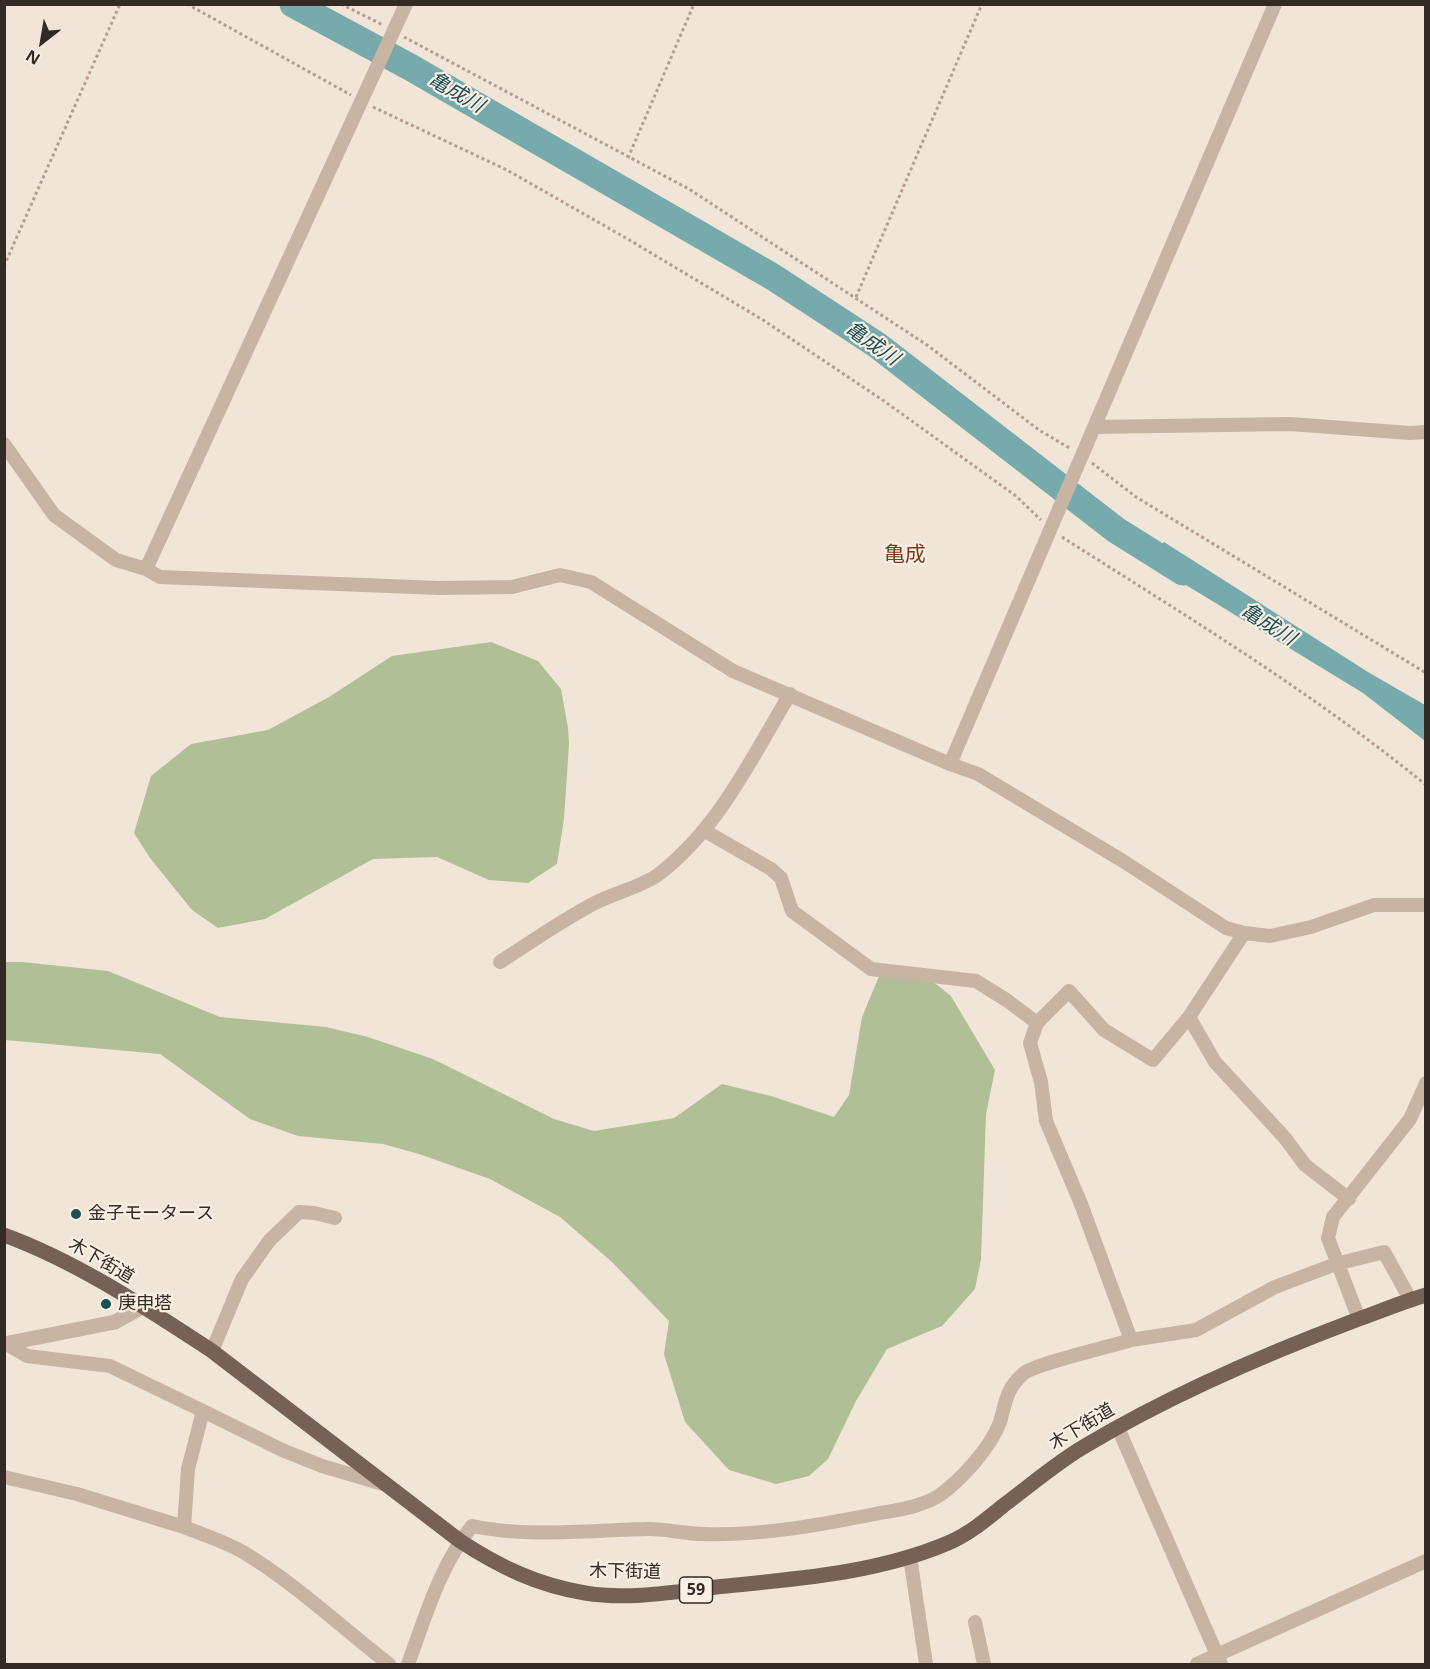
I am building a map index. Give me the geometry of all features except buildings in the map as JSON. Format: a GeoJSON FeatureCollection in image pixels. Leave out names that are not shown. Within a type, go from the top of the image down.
{"type":"FeatureCollection","features":[{"type":"Feature","properties":{"kind":"main road","name":"木下街道"},"geometry":{"type":"LineString","coordinates":[[4,1235],[57,1258],[212,1351],[460,1541],[494,1563],[538,1582],[587,1593],[656,1594],[785,1580],[856,1570],[910,1557],[950,1542],[979,1525],[1055,1466],[1118,1428],[1214,1379],[1312,1336],[1418,1297]]}},
{"type":"Feature","properties":{"kind":"street"},"geometry":{"type":"LineString","coordinates":[[146,569],[406,4]]}},
{"type":"Feature","properties":{"kind":"street"},"geometry":{"type":"LineString","coordinates":[[950,764],[1275,4]]}},
{"type":"Feature","properties":{"kind":"street"},"geometry":{"type":"LineString","coordinates":[[1095,426],[1290,424],[1410,433],[1425,432]]}},
{"type":"Feature","properties":{"kind":"street"},"geometry":{"type":"LineString","coordinates":[[4,444],[54,515],[116,560],[146,569],[160,577],[439,588],[512,587],[560,574],[591,582],[733,671],[978,774],[1124,861],[1226,928],[1270,936],[1311,927],[1374,905],[1425,905]]}},
{"type":"Feature","properties":{"kind":"street"},"geometry":{"type":"LineString","coordinates":[[500,962],[594,903],[658,875],[705,831],[790,694]]}},
{"type":"Feature","properties":{"kind":"street"},"geometry":{"type":"LineString","coordinates":[[705,831],[771,869],[781,878],[792,911],[871,969],[976,981],[1037,1023]]}},
{"type":"Feature","properties":{"kind":"street"},"geometry":{"type":"LineString","coordinates":[[1131,1341],[1102,1268],[1081,1204],[1046,1120],[1041,1082],[1030,1043],[1037,1023],[1069,991],[1104,1030],[1153,1059],[1189,1017],[1244,933]]}},
{"type":"Feature","properties":{"kind":"street"},"geometry":{"type":"LineString","coordinates":[[1189,1017],[1215,1062],[1286,1138],[1305,1166],[1349,1199]]}},
{"type":"Feature","properties":{"kind":"street"},"geometry":{"type":"LineString","coordinates":[[1359,1319],[1336,1264],[1328,1238],[1333,1217],[1410,1119],[1425,1083]]}},
{"type":"Feature","properties":{"kind":"street"},"geometry":{"type":"LineString","coordinates":[[212,1351],[242,1279],[269,1241],[299,1212],[314,1212],[335,1218]]}},
{"type":"Feature","properties":{"kind":"street"},"geometry":{"type":"LineString","coordinates":[[408,1665],[431,1601],[460,1541],[472,1526],[499,1532],[553,1533],[652,1529],[701,1534],[746,1534],[849,1520],[918,1504],[939,1495],[968,1469],[989,1444],[999,1422],[1007,1393],[1024,1372],[1131,1341],[1196,1330],[1275,1287],[1336,1264],[1384,1252],[1418,1297]]}},
{"type":"Feature","properties":{"kind":"street"},"geometry":{"type":"LineString","coordinates":[[5,1344],[115,1322],[142,1307]]}},
{"type":"Feature","properties":{"kind":"street"},"geometry":{"type":"LineString","coordinates":[[5,1344],[27,1356],[110,1366],[282,1450],[322,1466],[388,1486]]}},
{"type":"Feature","properties":{"kind":"street"},"geometry":{"type":"LineString","coordinates":[[184,1527],[188,1469],[203,1411]]}},
{"type":"Feature","properties":{"kind":"street"},"geometry":{"type":"LineString","coordinates":[[1118,1428],[1219,1660]]}},
{"type":"Feature","properties":{"kind":"street"},"geometry":{"type":"LineString","coordinates":[[4,1477],[77,1494],[184,1527],[241,1551],[297,1588],[338,1625],[389,1665]]}},
{"type":"Feature","properties":{"kind":"street"},"geometry":{"type":"LineString","coordinates":[[910,1557],[926,1665]]}},
{"type":"Feature","properties":{"kind":"street"},"geometry":{"type":"LineString","coordinates":[[1197,1665],[1219,1660],[1425,1561]]}},
{"type":"Feature","properties":{"kind":"street"},"geometry":{"type":"LineString","coordinates":[[975,1622],[984,1665]]}},
{"type":"Feature","properties":{"kind":"path"},"geometry":{"type":"LineString","coordinates":[[4,266],[120,4]]}},
{"type":"Feature","properties":{"kind":"path"},"geometry":{"type":"LineString","coordinates":[[187,4],[361,101],[507,170],[763,320],[885,401],[1016,496],[1050,530],[1257,661],[1397,762],[1425,785]]}},
{"type":"Feature","properties":{"kind":"path"},"geometry":{"type":"LineString","coordinates":[[341,4],[689,189],[927,345],[1039,430],[1082,455],[1136,497],[1425,673]]}},
{"type":"Feature","properties":{"kind":"path"},"geometry":{"type":"LineString","coordinates":[[628,158],[694,4]]}},
{"type":"Feature","properties":{"kind":"path"},"geometry":{"type":"LineString","coordinates":[[855,298],[982,4]]}},
{"type":"Feature","properties":{"kind":"green space"},"geometry":{"type":"Polygon","coordinates":[[[491,642],[538,661],[561,689],[568,728],[564,819],[557,864],[528,883],[489,880],[437,857],[373,859],[265,919],[218,928],[192,910],[150,858],[134,833],[151,776],[191,744],[268,730],[329,697],[392,656],[491,642]]]}},
{"type":"Feature","properties":{"kind":"green space"},"geometry":{"type":"Polygon","coordinates":[[[4,962],[108,971],[220,1017],[326,1027],[368,1037],[433,1059],[554,1119],[594,1131],[674,1118],[722,1084],[771,1096],[834,1117],[849,1095],[862,1017],[882,969],[927,977],[951,996],[995,1070],[986,1114],[981,1259],[975,1289],[942,1326],[887,1349],[856,1401],[828,1459],[809,1476],[776,1484],[729,1470],[685,1422],[664,1354],[669,1321],[612,1262],[560,1217],[490,1179],[419,1154],[383,1144],[298,1136],[250,1119],[160,1054],[5,1040],[4,962]]]}},
{"type":"Feature","properties":{"kind":"water"},"geometry":{"type":"Polygon","coordinates":[[[1164,542],[1368,672],[1425,705],[1425,741],[1363,693],[1145,560],[1164,542]]]}},
{"type":"Feature","properties":{"kind":"waterway","name":"亀成川"},"geometry":{"type":"LineString","coordinates":[[293,4],[410,67],[773,277],[877,345],[1116,530],[1183,572]]}},
{"type":"Feature","properties":{"kind":"place","name":"金子モータース"},"geometry":{"type":"Point","coordinates":[76,1214]}},
{"type":"Feature","properties":{"kind":"place","name":"庚申塔"},"geometry":{"type":"Point","coordinates":[106,1304]}},
{"type":"Feature","properties":{"kind":"district","name":"亀成"},"geometry":{"type":"Point","coordinates":[905,555]}}]}
